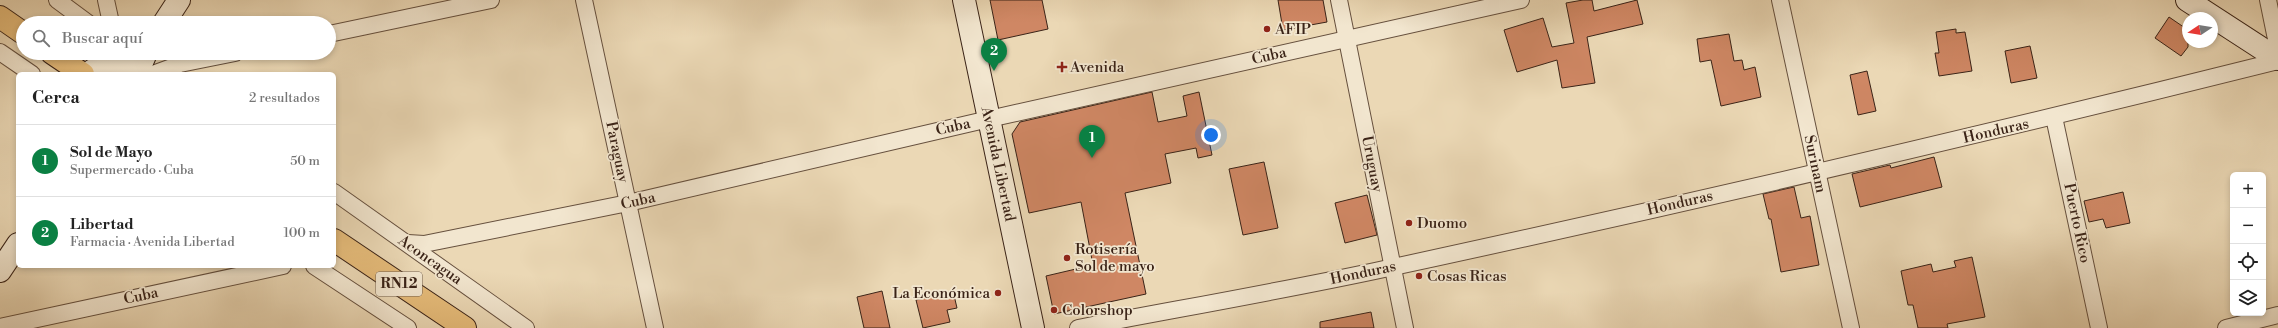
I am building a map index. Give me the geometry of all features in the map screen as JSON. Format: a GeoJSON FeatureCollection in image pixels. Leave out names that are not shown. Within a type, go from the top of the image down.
{"type":"FeatureCollection","features":[{"type":"Feature","properties":{"kind":"highway"},"geometry":{"type":"LineString","coordinates":[[0,17],[16,28]]}},
{"type":"Feature","properties":{"kind":"highway"},"geometry":{"type":"LineString","coordinates":[[62,60],[80,72]]}},
{"type":"Feature","properties":{"kind":"highway","name":"RN12"},"geometry":{"type":"LineString","coordinates":[[336,241],[465,328]]}},
{"type":"Feature","properties":{"kind":"main road"},"geometry":{"type":"LineString","coordinates":[[169,16],[179,0]]}},
{"type":"Feature","properties":{"kind":"main road","name":"Avenida Libertad"},"geometry":{"type":"LineString","coordinates":[[964,0],[1033,328]]}},
{"type":"Feature","properties":{"kind":"main road"},"geometry":{"type":"LineString","coordinates":[[2187,0],[2278,60]]}},
{"type":"Feature","properties":{"kind":"main road"},"geometry":{"type":"LineString","coordinates":[[138,72],[143,60]]}},
{"type":"Feature","properties":{"kind":"main road"},"geometry":{"type":"LineString","coordinates":[[90,72],[94,68],[111,66],[130,72]]}},
{"type":"Feature","properties":{"kind":"main road"},"geometry":{"type":"LineString","coordinates":[[0,271],[16,247]]}},
{"type":"Feature","properties":{"kind":"street"},"geometry":{"type":"LineString","coordinates":[[57,0],[79,16]]}},
{"type":"Feature","properties":{"kind":"street"},"geometry":{"type":"LineString","coordinates":[[106,0],[109,16]]}},
{"type":"Feature","properties":{"kind":"street"},"geometry":{"type":"LineString","coordinates":[[336,33],[491,0]]}},
{"type":"Feature","properties":{"kind":"street","name":"Paraguay"},"geometry":{"type":"LineString","coordinates":[[584,0],[655,328]]}},
{"type":"Feature","properties":{"kind":"street","name":"Uruguay"},"geometry":{"type":"LineString","coordinates":[[1339,0],[1405,328]]}},
{"type":"Feature","properties":{"kind":"street","name":"Cuba"},"geometry":{"type":"LineString","coordinates":[[408,243],[424,244],[628,203],[989,119],[1521,0]]}},
{"type":"Feature","properties":{"kind":"street","name":"Surinam"},"geometry":{"type":"LineString","coordinates":[[1780,0],[1851,328]]}},
{"type":"Feature","properties":{"kind":"street"},"geometry":{"type":"LineString","coordinates":[[2268,0],[2278,49]]}},
{"type":"Feature","properties":{"kind":"street"},"geometry":{"type":"LineString","coordinates":[[0,52],[29,72]]}},
{"type":"Feature","properties":{"kind":"street"},"geometry":{"type":"LineString","coordinates":[[127,60],[136,72]]}},
{"type":"Feature","properties":{"kind":"street"},"geometry":{"type":"LineString","coordinates":[[158,72],[180,64],[200,60]]}},
{"type":"Feature","properties":{"kind":"street","name":"Honduras"},"geometry":{"type":"LineString","coordinates":[[1078,328],[1392,267],[1817,172],[2054,117],[2278,60]]}},
{"type":"Feature","properties":{"kind":"street","name":"Puerto Rico"},"geometry":{"type":"LineString","coordinates":[[2054,117],[2099,328]]}},
{"type":"Feature","properties":{"kind":"street","name":"Aconcagua"},"geometry":{"type":"LineString","coordinates":[[336,193],[526,328]]}},
{"type":"Feature","properties":{"kind":"street","name":"Cuba"},"geometry":{"type":"LineString","coordinates":[[0,327],[274,268]]}},
{"type":"Feature","properties":{"kind":"street"},"geometry":{"type":"LineString","coordinates":[[317,268],[408,328]]}},
{"type":"Feature","properties":{"kind":"street"},"geometry":{"type":"LineString","coordinates":[[2226,328],[2278,315]]}},
{"type":"Feature","properties":{"kind":"building"},"geometry":{"type":"Polygon","coordinates":[[[990,0],[1042,0],[1048,29],[998,40],[990,0]]]}},
{"type":"Feature","properties":{"kind":"building"},"geometry":{"type":"Polygon","coordinates":[[[1278,0],[1323,0],[1327,22],[1283,30],[1278,0]]]}},
{"type":"Feature","properties":{"kind":"building"},"geometry":{"type":"Polygon","coordinates":[[[1592,0],[1594,11],[1637,0],[1643,24],[1587,37],[1595,83],[1562,88],[1557,60],[1517,72],[1504,30],[1543,18],[1552,47],[1574,43],[1566,3],[1592,0]]]}},
{"type":"Feature","properties":{"kind":"building"},"geometry":{"type":"Polygon","coordinates":[[[2169,17],[2182,26],[2182,48],[2187,48],[2181,56],[2155,38],[2169,17]]]}},
{"type":"Feature","properties":{"kind":"building"},"geometry":{"type":"Polygon","coordinates":[[[1956,29],[1956,33],[1965,32],[1972,71],[1939,76],[1935,53],[1939,53],[1936,32],[1956,29]]]}},
{"type":"Feature","properties":{"kind":"building"},"geometry":{"type":"Polygon","coordinates":[[[1729,34],[1734,61],[1742,60],[1744,70],[1755,67],[1761,97],[1721,106],[1711,60],[1700,62],[1697,39],[1729,34]]]}},
{"type":"Feature","properties":{"kind":"building"},"geometry":{"type":"Polygon","coordinates":[[[2030,46],[2037,78],[2011,83],[2005,51],[2030,46]]]}},
{"type":"Feature","properties":{"kind":"building"},"geometry":{"type":"Polygon","coordinates":[[[1867,71],[1876,111],[1858,115],[1850,75],[1867,71]]]}},
{"type":"Feature","properties":{"kind":"building"},"geometry":{"type":"Polygon","coordinates":[[[1152,92],[1158,122],[1187,116],[1183,96],[1199,92],[1212,155],[1198,158],[1196,148],[1165,154],[1171,183],[1125,193],[1146,294],[1054,314],[1046,276],[1093,265],[1081,202],[1029,213],[1012,134],[1020,122],[1152,92]]]}},
{"type":"Feature","properties":{"kind":"building"},"geometry":{"type":"Polygon","coordinates":[[[1934,157],[1942,187],[1860,207],[1852,174],[1890,165],[1891,168],[1934,157]]]}},
{"type":"Feature","properties":{"kind":"building"},"geometry":{"type":"Polygon","coordinates":[[[1264,162],[1278,228],[1243,235],[1229,169],[1264,162]]]}},
{"type":"Feature","properties":{"kind":"building"},"geometry":{"type":"Polygon","coordinates":[[[1794,187],[1801,218],[1810,216],[1819,265],[1781,272],[1771,219],[1769,219],[1763,194],[1794,187]]]}},
{"type":"Feature","properties":{"kind":"building"},"geometry":{"type":"Polygon","coordinates":[[[2123,192],[2130,223],[2106,228],[2103,219],[2089,222],[2084,201],[2123,192]]]}},
{"type":"Feature","properties":{"kind":"building"},"geometry":{"type":"Polygon","coordinates":[[[1367,195],[1377,235],[1345,243],[1335,203],[1367,195]]]}},
{"type":"Feature","properties":{"kind":"building"},"geometry":{"type":"Polygon","coordinates":[[[1972,257],[1985,317],[1947,324],[1948,328],[1918,328],[1913,305],[1908,305],[1901,271],[1931,264],[1933,272],[1956,267],[1954,261],[1972,257]]]}},
{"type":"Feature","properties":{"kind":"building"},"geometry":{"type":"Polygon","coordinates":[[[882,291],[890,328],[864,328],[857,297],[882,291]]]}},
{"type":"Feature","properties":{"kind":"building"},"geometry":{"type":"Polygon","coordinates":[[[953,291],[957,308],[947,310],[950,322],[923,328],[916,300],[953,291]]]}},
{"type":"Feature","properties":{"kind":"building"},"geometry":{"type":"Polygon","coordinates":[[[1371,312],[1374,328],[1320,328],[1320,322],[1371,312]]]}},
{"type":"Feature","properties":{"kind":"place","name":"AFIP"},"geometry":{"type":"Point","coordinates":[1267,29]}},
{"type":"Feature","properties":{"kind":"place","name":"Avenida"},"geometry":{"type":"Point","coordinates":[1062,67]}},
{"type":"Feature","properties":{"kind":"place","name":"Libertad"},"geometry":{"type":"Point","coordinates":[994,71]}},
{"type":"Feature","properties":{"kind":"place","name":"Sol de Mayo"},"geometry":{"type":"Point","coordinates":[1092,158]}},
{"type":"Feature","properties":{"kind":"place","name":"Duomo"},"geometry":{"type":"Point","coordinates":[1409,223]}},
{"type":"Feature","properties":{"kind":"place","name":"Rotisería Sol de mayo"},"geometry":{"type":"Point","coordinates":[1067,258]}},
{"type":"Feature","properties":{"kind":"place","name":"Cosas Ricas"},"geometry":{"type":"Point","coordinates":[1419,276]}},
{"type":"Feature","properties":{"kind":"place","name":"La Económica"},"geometry":{"type":"Point","coordinates":[998,293]}},
{"type":"Feature","properties":{"kind":"place","name":"Colorshop"},"geometry":{"type":"Point","coordinates":[1054,310]}}]}
